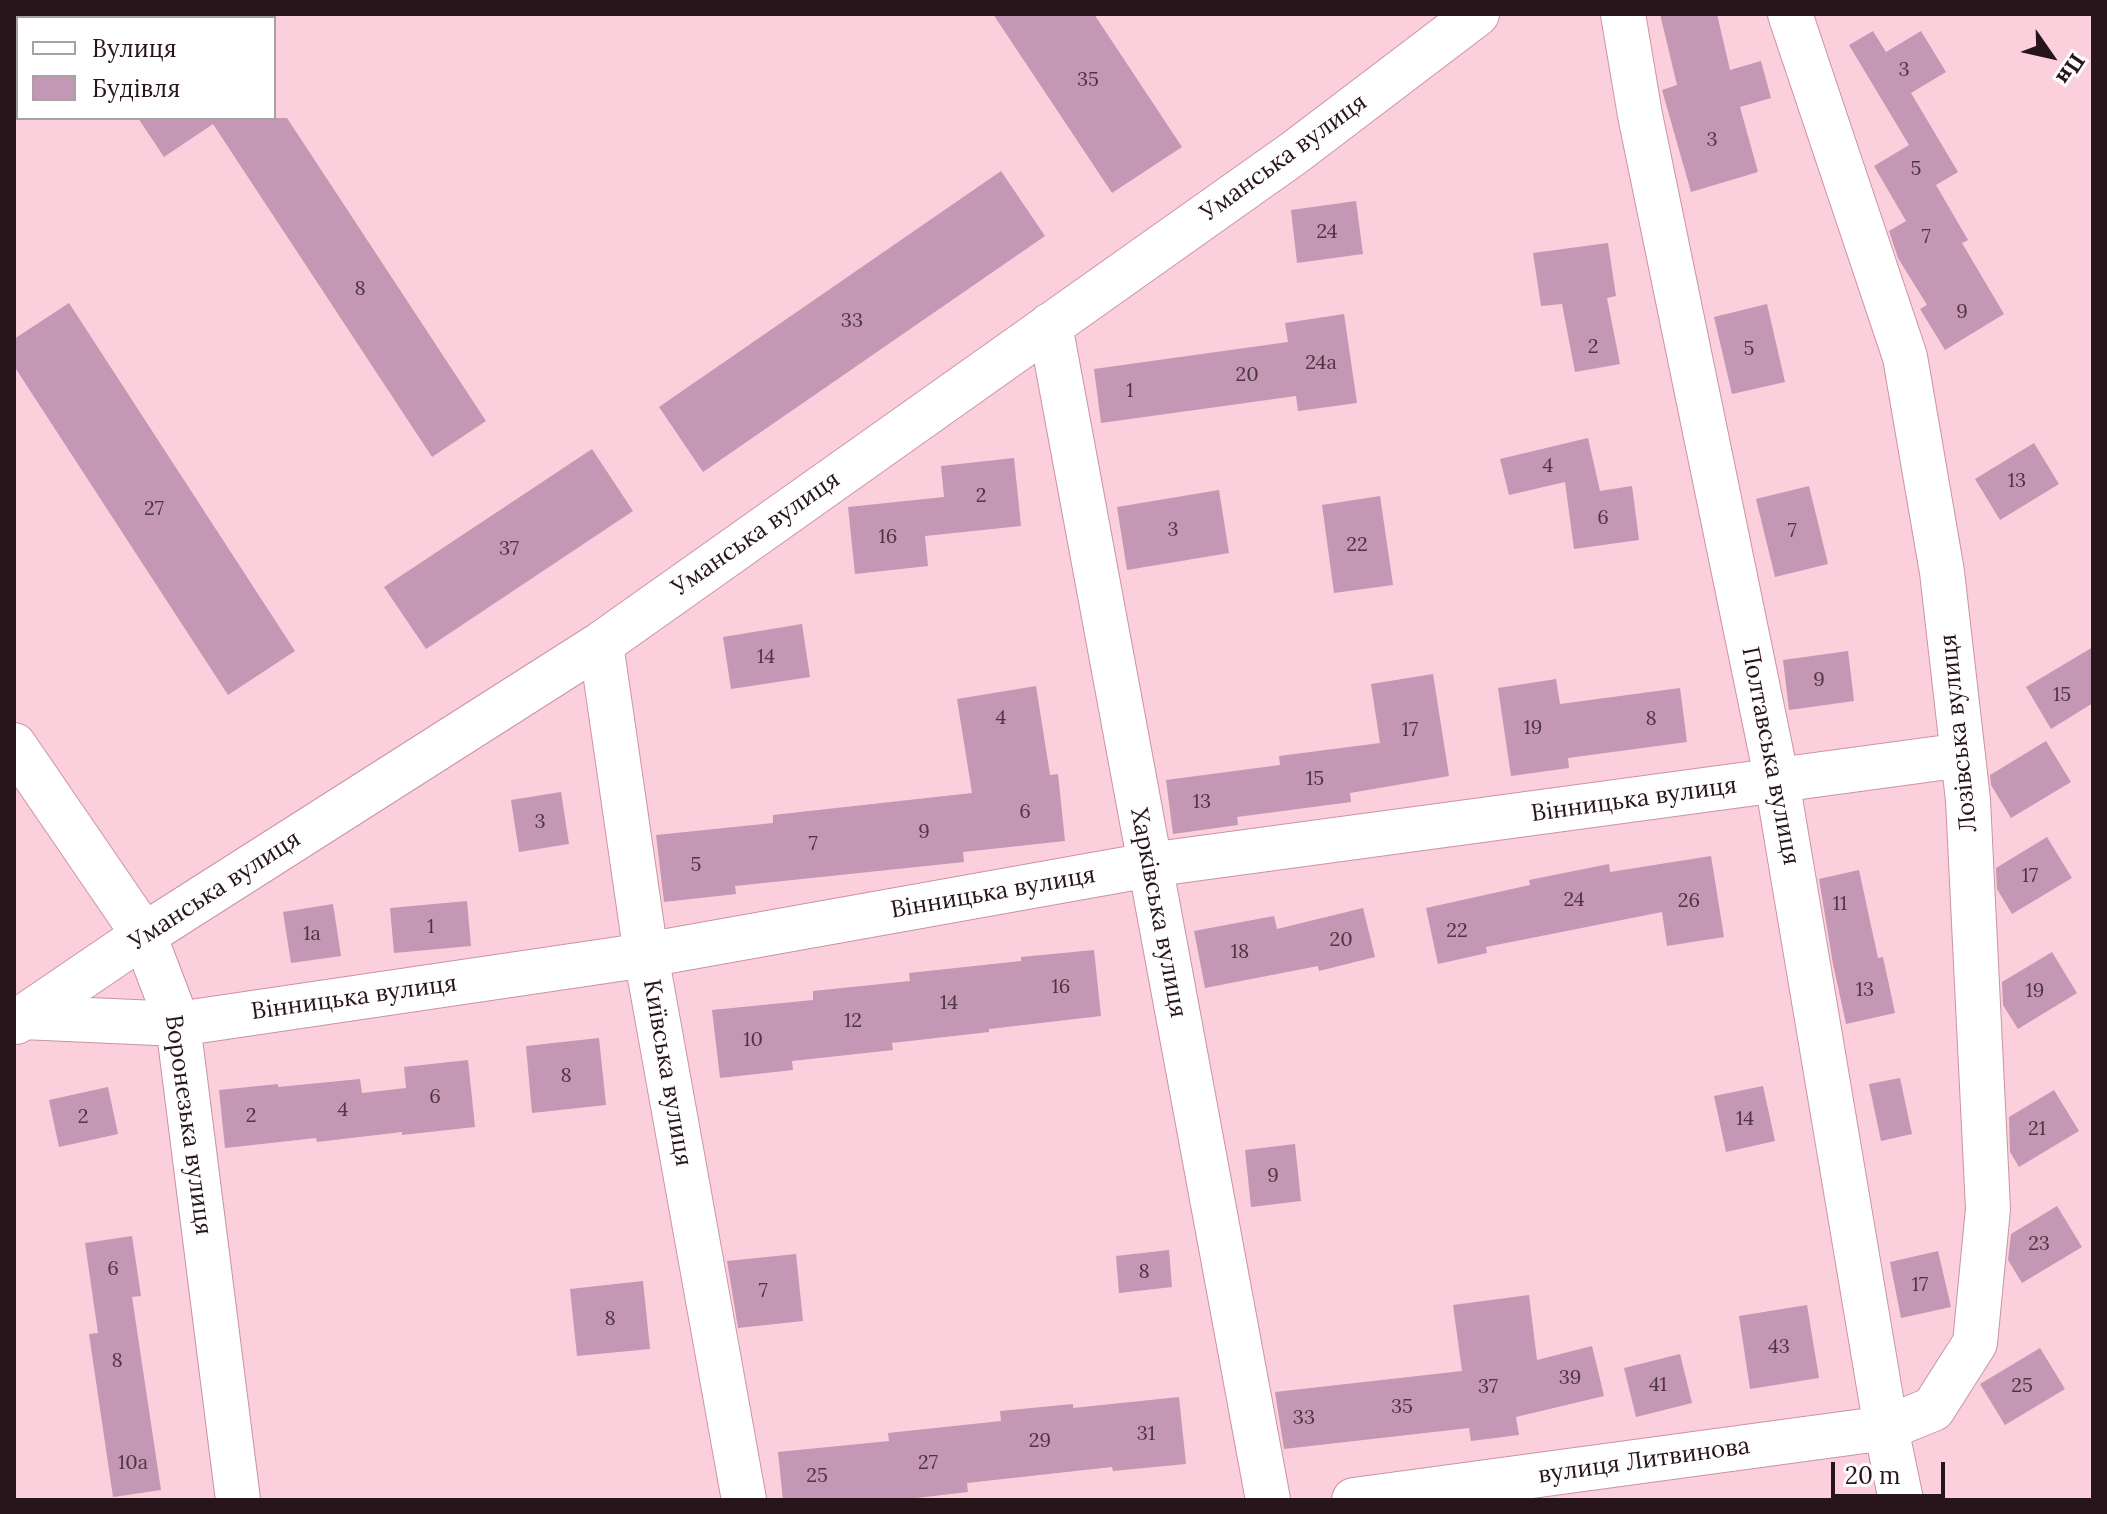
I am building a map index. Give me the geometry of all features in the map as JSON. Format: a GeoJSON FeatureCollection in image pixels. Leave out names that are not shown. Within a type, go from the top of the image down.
{"type":"FeatureCollection","features":[{"type":"Feature","properties":{"kind":"street","name":"Уманська вулиця"},"geometry":{"type":"LineString","coordinates":[[19,1020],[144,935],[601,644],[1294,153],[1477,14]]}},
{"type":"Feature","properties":{"kind":"street","name":"Полтавська вулиця"},"geometry":{"type":"LineString","coordinates":[[1623,14],[1640,115],[1777,781],[1886,1428],[1901,1500]]}},
{"type":"Feature","properties":{"kind":"street","name":"Лозівська вулиця"},"geometry":{"type":"LineString","coordinates":[[1790,14],[1905,357],[1942,572],[1968,800],[1988,1209],[1975,1343],[1933,1409],[1886,1428]]}},
{"type":"Feature","properties":{"kind":"street","name":"Харківська вулиця"},"geometry":{"type":"LineString","coordinates":[[1050,325],[1268,1500]]}},
{"type":"Feature","properties":{"kind":"street","name":"Київська вулиця"},"geometry":{"type":"LineString","coordinates":[[601,644],[646,955],[744,1500]]}},
{"type":"Feature","properties":{"kind":"street","name":"Воронезька вулиця"},"geometry":{"type":"LineString","coordinates":[[14,745],[144,935],[178,1024],[238,1500]]}},
{"type":"Feature","properties":{"kind":"street","name":"Вінницька вулиця"},"geometry":{"type":"LineString","coordinates":[[19,1020],[178,1024],[646,955],[1149,865],[1963,755]]}},
{"type":"Feature","properties":{"kind":"street","name":"вулиця Литвинова"},"geometry":{"type":"LineString","coordinates":[[1354,1500],[1886,1428]]}},
{"type":"Feature","properties":{"kind":"building"},"geometry":{"type":"Polygon","coordinates":[[[993,14],[1094,14],[1182,147],[1112,193],[993,14]]]}},
{"type":"Feature","properties":{"kind":"building"},"geometry":{"type":"Polygon","coordinates":[[[1660,14],[1717,14],[1730,70],[1761,61],[1771,98],[1740,107],[1758,172],[1691,192],[1662,90],[1677,85],[1660,14]]]}},
{"type":"Feature","properties":{"kind":"building"},"geometry":{"type":"Polygon","coordinates":[[[1873,31],[1886,52],[1921,31],[1946,72],[1911,93],[1958,172],[1936,185],[1968,240],[1962,243],[2004,314],[1945,350],[1920,309],[1927,305],[1898,258],[1889,231],[1906,221],[1874,166],[1909,145],[1849,45],[1873,31]]]}},
{"type":"Feature","properties":{"kind":"building"},"geometry":{"type":"Polygon","coordinates":[[[287,118],[486,421],[432,457],[213,124],[164,157],[139,120],[287,118]]]}},
{"type":"Feature","properties":{"kind":"building"},"geometry":{"type":"Polygon","coordinates":[[[1001,171],[1045,236],[703,472],[659,407],[1001,171]]]}},
{"type":"Feature","properties":{"kind":"building"},"geometry":{"type":"Polygon","coordinates":[[[1356,201],[1363,254],[1297,263],[1291,210],[1356,201]]]}},
{"type":"Feature","properties":{"kind":"building"},"geometry":{"type":"Polygon","coordinates":[[[1608,243],[1616,296],[1607,298],[1620,364],[1575,372],[1562,304],[1541,306],[1533,253],[1608,243]]]}},
{"type":"Feature","properties":{"kind":"building"},"geometry":{"type":"Polygon","coordinates":[[[69,303],[295,651],[228,695],[14,366],[14,339],[69,303]]]}},
{"type":"Feature","properties":{"kind":"building"},"geometry":{"type":"Polygon","coordinates":[[[1767,304],[1785,382],[1732,394],[1714,317],[1767,304]]]}},
{"type":"Feature","properties":{"kind":"building"},"geometry":{"type":"Polygon","coordinates":[[[1344,314],[1357,403],[1298,411],[1296,396],[1101,423],[1094,369],[1288,342],[1285,323],[1344,314]]]}},
{"type":"Feature","properties":{"kind":"building"},"geometry":{"type":"Polygon","coordinates":[[[1588,438],[1600,491],[1632,486],[1639,540],[1574,549],[1565,482],[1509,495],[1500,459],[1588,438]]]}},
{"type":"Feature","properties":{"kind":"building"},"geometry":{"type":"Polygon","coordinates":[[[2034,443],[2059,484],[2000,520],[1975,479],[2034,443]]]}},
{"type":"Feature","properties":{"kind":"building"},"geometry":{"type":"Polygon","coordinates":[[[592,449],[633,511],[426,649],[384,587],[592,449]]]}},
{"type":"Feature","properties":{"kind":"building"},"geometry":{"type":"Polygon","coordinates":[[[1014,458],[1021,526],[925,536],[928,566],[855,574],[848,507],[944,497],[941,466],[1014,458]]]}},
{"type":"Feature","properties":{"kind":"building"},"geometry":{"type":"Polygon","coordinates":[[[1809,486],[1828,564],[1775,577],[1756,499],[1809,486]]]}},
{"type":"Feature","properties":{"kind":"building"},"geometry":{"type":"Polygon","coordinates":[[[1219,490],[1229,553],[1127,570],[1117,507],[1219,490]]]}},
{"type":"Feature","properties":{"kind":"building"},"geometry":{"type":"Polygon","coordinates":[[[1380,496],[1393,585],[1334,593],[1322,505],[1380,496]]]}},
{"type":"Feature","properties":{"kind":"building"},"geometry":{"type":"Polygon","coordinates":[[[802,624],[810,677],[731,689],[723,637],[802,624]]]}},
{"type":"Feature","properties":{"kind":"building"},"geometry":{"type":"Polygon","coordinates":[[[2093,647],[2093,703],[2051,729],[2026,687],[2093,647]]]}},
{"type":"Feature","properties":{"kind":"building"},"geometry":{"type":"Polygon","coordinates":[[[1848,651],[1854,701],[1789,710],[1783,660],[1848,651]]]}},
{"type":"Feature","properties":{"kind":"building"},"geometry":{"type":"Polygon","coordinates":[[[1433,674],[1449,776],[1350,793],[1351,802],[1237,817],[1238,825],[1173,834],[1166,780],[1280,765],[1279,756],[1380,743],[1371,684],[1433,674]]]}},
{"type":"Feature","properties":{"kind":"building"},"geometry":{"type":"Polygon","coordinates":[[[1556,679],[1560,704],[1680,688],[1687,742],[1568,758],[1569,768],[1511,776],[1498,688],[1556,679]]]}},
{"type":"Feature","properties":{"kind":"building"},"geometry":{"type":"Polygon","coordinates":[[[1036,686],[1050,775],[1058,774],[1065,841],[963,852],[964,862],[735,886],[736,894],[664,902],[656,835],[773,823],[773,815],[972,793],[957,699],[1036,686]]]}},
{"type":"Feature","properties":{"kind":"building"},"geometry":{"type":"Polygon","coordinates":[[[2046,741],[2071,782],[2011,818],[1991,785],[1990,775],[2046,741]]]}},
{"type":"Feature","properties":{"kind":"building"},"geometry":{"type":"Polygon","coordinates":[[[561,792],[569,844],[519,852],[511,800],[561,792]]]}},
{"type":"Feature","properties":{"kind":"building"},"geometry":{"type":"Polygon","coordinates":[[[2047,837],[2072,878],[2012,914],[1997,889],[1996,868],[2047,837]]]}},
{"type":"Feature","properties":{"kind":"building"},"geometry":{"type":"Polygon","coordinates":[[[1711,856],[1724,937],[1667,946],[1662,912],[1486,947],[1487,953],[1438,964],[1426,908],[1530,885],[1529,880],[1609,864],[1610,872],[1711,856]]]}},
{"type":"Feature","properties":{"kind":"building"},"geometry":{"type":"Polygon","coordinates":[[[1859,870],[1878,958],[1883,957],[1895,1013],[1846,1024],[1819,879],[1859,870]]]}},
{"type":"Feature","properties":{"kind":"building"},"geometry":{"type":"Polygon","coordinates":[[[467,901],[471,946],[394,953],[390,908],[467,901]]]}},
{"type":"Feature","properties":{"kind":"building"},"geometry":{"type":"Polygon","coordinates":[[[333,904],[341,956],[291,963],[283,912],[333,904]]]}},
{"type":"Feature","properties":{"kind":"building"},"geometry":{"type":"Polygon","coordinates":[[[1363,908],[1375,957],[1319,971],[1318,966],[1205,988],[1194,931],[1274,916],[1277,929],[1363,908]]]}},
{"type":"Feature","properties":{"kind":"building"},"geometry":{"type":"Polygon","coordinates":[[[1094,950],[1101,1016],[892,1043],[893,1050],[792,1061],[793,1070],[720,1078],[712,1010],[813,1000],[813,991],[910,981],[909,973],[1094,950]]]}},
{"type":"Feature","properties":{"kind":"building"},"geometry":{"type":"Polygon","coordinates":[[[2052,952],[2077,993],[2018,1029],[2003,1005],[2002,982],[2052,952]]]}},
{"type":"Feature","properties":{"kind":"building"},"geometry":{"type":"Polygon","coordinates":[[[599,1038],[606,1105],[532,1113],[526,1046],[599,1038]]]}},
{"type":"Feature","properties":{"kind":"building"},"geometry":{"type":"Polygon","coordinates":[[[468,1060],[475,1127],[225,1148],[219,1090],[360,1079],[362,1093],[406,1088],[404,1067],[468,1060]]]}},
{"type":"Feature","properties":{"kind":"building"},"geometry":{"type":"Polygon","coordinates":[[[1900,1078],[1912,1134],[1881,1141],[1869,1084],[1900,1078]]]}},
{"type":"Feature","properties":{"kind":"building"},"geometry":{"type":"Polygon","coordinates":[[[1763,1086],[1775,1141],[1726,1152],[1714,1096],[1763,1086]]]}},
{"type":"Feature","properties":{"kind":"building"},"geometry":{"type":"Polygon","coordinates":[[[108,1087],[118,1134],[59,1147],[49,1100],[108,1087]]]}},
{"type":"Feature","properties":{"kind":"building"},"geometry":{"type":"Polygon","coordinates":[[[2054,1090],[2079,1131],[2019,1167],[2010,1152],[2009,1117],[2054,1090]]]}},
{"type":"Feature","properties":{"kind":"building"},"geometry":{"type":"Polygon","coordinates":[[[1295,1144],[1301,1201],[1251,1207],[1245,1150],[1295,1144]]]}},
{"type":"Feature","properties":{"kind":"building"},"geometry":{"type":"Polygon","coordinates":[[[2057,1206],[2082,1247],[2022,1283],[2008,1260],[2011,1234],[2057,1206]]]}},
{"type":"Feature","properties":{"kind":"building"},"geometry":{"type":"Polygon","coordinates":[[[132,1236],[141,1296],[132,1297],[161,1490],[113,1497],[89,1334],[98,1333],[85,1243],[132,1236]]]}},
{"type":"Feature","properties":{"kind":"building"},"geometry":{"type":"Polygon","coordinates":[[[1169,1250],[1172,1287],[1119,1293],[1116,1256],[1169,1250]]]}},
{"type":"Feature","properties":{"kind":"building"},"geometry":{"type":"Polygon","coordinates":[[[1938,1251],[1951,1307],[1901,1318],[1890,1262],[1938,1251]]]}},
{"type":"Feature","properties":{"kind":"building"},"geometry":{"type":"Polygon","coordinates":[[[796,1254],[803,1321],[738,1328],[727,1261],[796,1254]]]}},
{"type":"Feature","properties":{"kind":"building"},"geometry":{"type":"Polygon","coordinates":[[[643,1281],[650,1349],[577,1356],[570,1289],[643,1281]]]}},
{"type":"Feature","properties":{"kind":"building"},"geometry":{"type":"Polygon","coordinates":[[[1529,1295],[1537,1360],[1592,1346],[1604,1396],[1516,1417],[1519,1435],[1471,1441],[1469,1428],[1284,1449],[1275,1392],[1462,1371],[1453,1305],[1529,1295]]]}},
{"type":"Feature","properties":{"kind":"building"},"geometry":{"type":"Polygon","coordinates":[[[1807,1305],[1819,1378],[1750,1389],[1739,1316],[1807,1305]]]}},
{"type":"Feature","properties":{"kind":"building"},"geometry":{"type":"Polygon","coordinates":[[[2040,1348],[2065,1389],[2005,1425],[1980,1384],[2040,1348]]]}},
{"type":"Feature","properties":{"kind":"building"},"geometry":{"type":"Polygon","coordinates":[[[1680,1354],[1692,1403],[1636,1417],[1624,1368],[1680,1354]]]}},
{"type":"Feature","properties":{"kind":"building"},"geometry":{"type":"Polygon","coordinates":[[[1179,1397],[1186,1464],[1113,1471],[1112,1467],[967,1483],[968,1492],[899,1500],[783,1500],[778,1452],[889,1441],[888,1433],[1001,1421],[1000,1411],[1073,1404],[1073,1408],[1179,1397]]]}}]}
